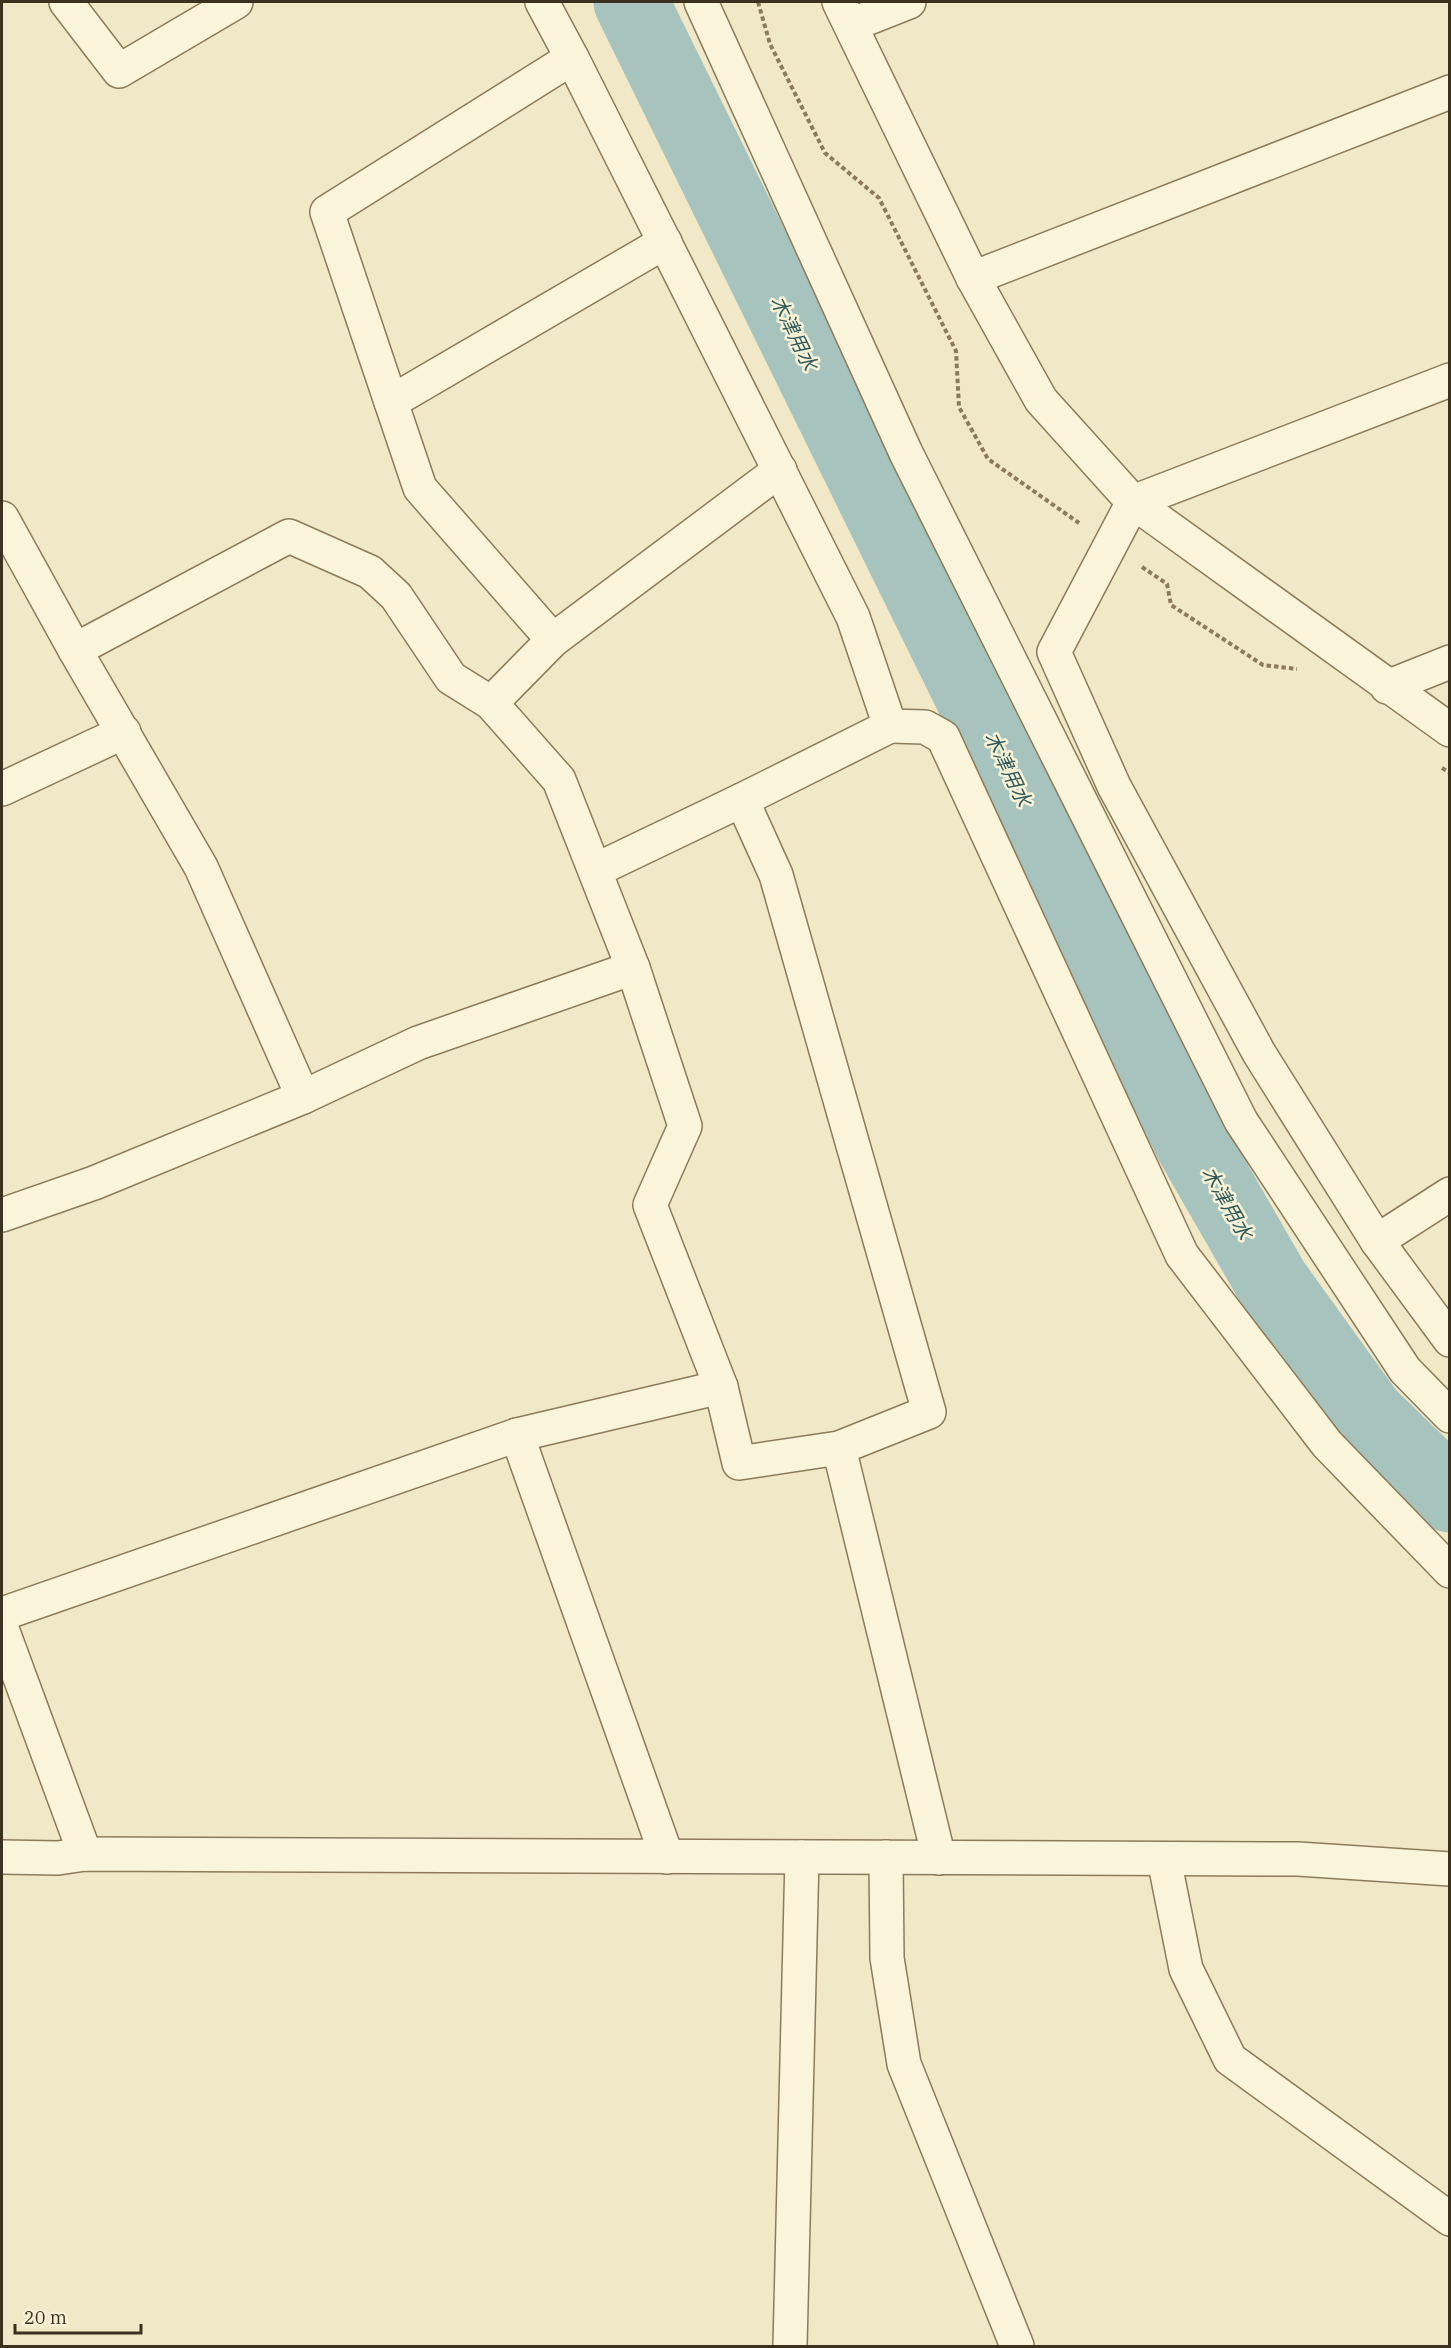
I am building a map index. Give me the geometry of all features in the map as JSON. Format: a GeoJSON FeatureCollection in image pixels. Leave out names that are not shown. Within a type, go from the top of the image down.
{"type":"FeatureCollection","features":[{"type":"Feature","properties":{"kind":"street"},"geometry":{"type":"LineString","coordinates":[[66,2],[119,71],[236,2]]}},
{"type":"Feature","properties":{"kind":"street"},"geometry":{"type":"LineString","coordinates":[[542,2],[854,617],[890,726]]}},
{"type":"Feature","properties":{"kind":"street"},"geometry":{"type":"LineString","coordinates":[[701,2],[906,453],[1241,1121],[1405,1370],[1449,1416]]}},
{"type":"Feature","properties":{"kind":"street"},"geometry":{"type":"LineString","coordinates":[[909,2],[845,13],[973,278],[1041,399],[1133,502],[1449,730]]}},
{"type":"Feature","properties":{"kind":"street"},"geometry":{"type":"LineString","coordinates":[[553,640],[420,488],[327,212],[572,58]]}},
{"type":"Feature","properties":{"kind":"street"},"geometry":{"type":"LineString","coordinates":[[973,278],[1449,92]]}},
{"type":"Feature","properties":{"kind":"street"},"geometry":{"type":"LineString","coordinates":[[391,402],[665,242]]}},
{"type":"Feature","properties":{"kind":"street"},"geometry":{"type":"LineString","coordinates":[[1449,380],[1133,502],[1054,652],[1114,786],[1253,1042],[1377,1241],[1449,1340]]}},
{"type":"Feature","properties":{"kind":"street"},"geometry":{"type":"LineString","coordinates":[[491,703],[553,640],[780,470]]}},
{"type":"Feature","properties":{"kind":"street"},"geometry":{"type":"LineString","coordinates":[[2,518],[75,650],[201,867],[303,1097]]}},
{"type":"Feature","properties":{"kind":"street"},"geometry":{"type":"LineString","coordinates":[[75,650],[289,536],[370,573],[396,596],[451,678],[491,703],[559,780],[633,968],[685,1126],[650,1205],[721,1387],[739,1463],[839,1448],[929,1412],[776,874],[742,800]]}},
{"type":"Feature","properties":{"kind":"street"},"geometry":{"type":"LineString","coordinates":[[1387,687],[1449,662]]}},
{"type":"Feature","properties":{"kind":"street"},"geometry":{"type":"LineString","coordinates":[[596,870],[890,726],[925,727],[943,737],[1182,1255],[1327,1444],[1449,1571]]}},
{"type":"Feature","properties":{"kind":"street"},"geometry":{"type":"LineString","coordinates":[[2,789],[124,732]]}},
{"type":"Feature","properties":{"kind":"street"},"geometry":{"type":"LineString","coordinates":[[2,1215],[94,1183],[303,1097],[418,1043],[633,968]]}},
{"type":"Feature","properties":{"kind":"street"},"geometry":{"type":"LineString","coordinates":[[1377,1241],[1449,1194]]}},
{"type":"Feature","properties":{"kind":"street"},"geometry":{"type":"LineString","coordinates":[[2,1614],[517,1435],[721,1387]]}},
{"type":"Feature","properties":{"kind":"street"},"geometry":{"type":"LineString","coordinates":[[517,1435],[667,1857]]}},
{"type":"Feature","properties":{"kind":"street"},"geometry":{"type":"LineString","coordinates":[[839,1448],[939,1858]]}},
{"type":"Feature","properties":{"kind":"street"},"geometry":{"type":"LineString","coordinates":[[2,1629],[85,1854]]}},
{"type":"Feature","properties":{"kind":"street"},"geometry":{"type":"LineString","coordinates":[[2,1857],[58,1858],[85,1854],[1298,1859],[1449,1869]]}},
{"type":"Feature","properties":{"kind":"street"},"geometry":{"type":"LineString","coordinates":[[790,2346],[802,1857]]}},
{"type":"Feature","properties":{"kind":"street"},"geometry":{"type":"LineString","coordinates":[[886,1857],[887,1958],[904,2064],[1017,2346]]}},
{"type":"Feature","properties":{"kind":"street"},"geometry":{"type":"LineString","coordinates":[[1164,1859],[1186,1969],[1230,2059],[1449,2219]]}},
{"type":"Feature","properties":{"kind":"waterway","name":"木津用水"},"geometry":{"type":"LineString","coordinates":[[631,2],[1191,1141],[1272,1282],[1367,1414],[1450,1495]]}}]}
